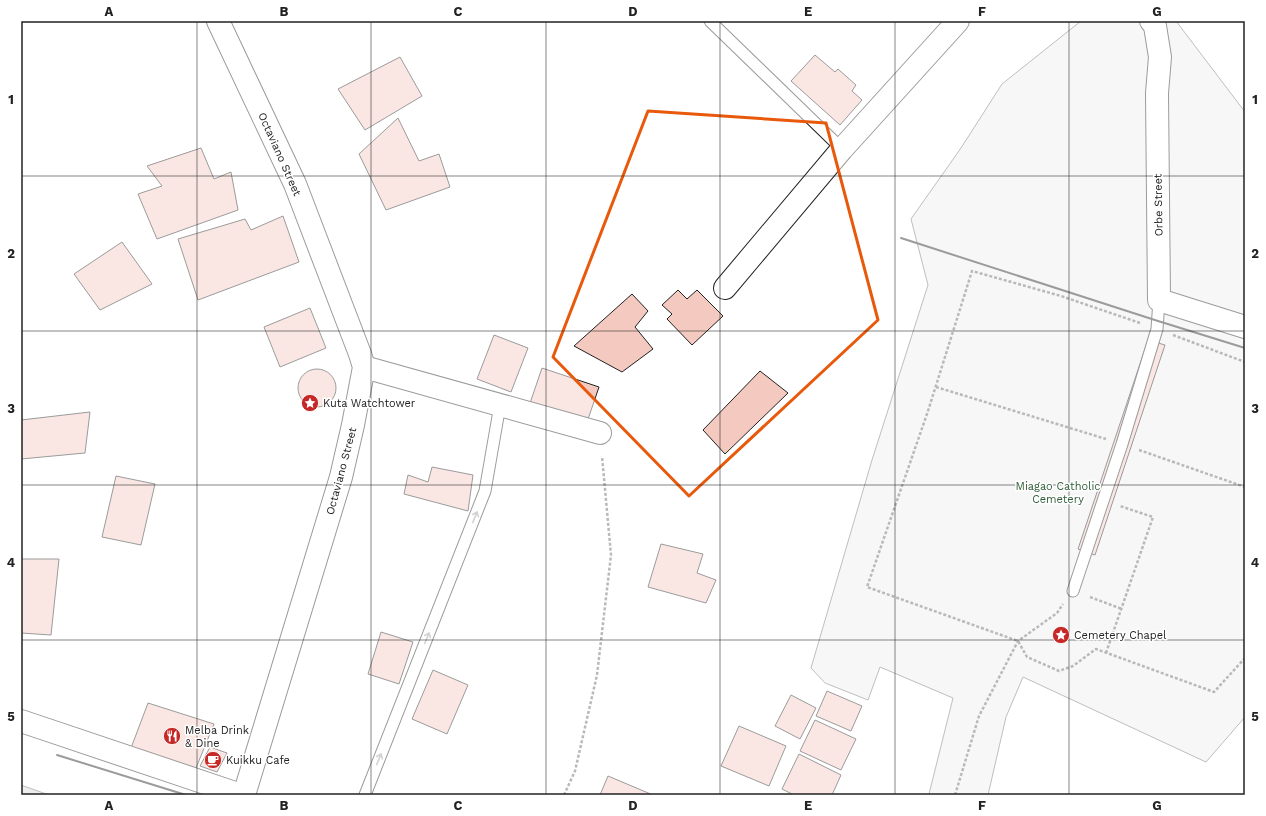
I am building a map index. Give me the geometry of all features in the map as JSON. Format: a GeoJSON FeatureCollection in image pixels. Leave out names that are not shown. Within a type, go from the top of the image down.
{"type":"FeatureCollection","features":[{"type":"Feature","properties":{"kind":"street","name":"Octaviano Street"},"geometry":{"type":"LineString","coordinates":[[218,21],[295,184],[364,367],[341,477],[242,795]]}},
{"type":"Feature","properties":{"kind":"street"},"geometry":{"type":"LineString","coordinates":[[725,288],[842,149],[958,21]]}},
{"type":"Feature","properties":{"kind":"street","name":"Orbe Street"},"geometry":{"type":"LineString","coordinates":[[1151,21],[1155,26],[1160,56],[1157,93],[1159,300]]}},
{"type":"Feature","properties":{"kind":"street"},"geometry":{"type":"LineString","coordinates":[[1159,300],[1245,327]]}},
{"type":"Feature","properties":{"kind":"street"},"geometry":{"type":"LineString","coordinates":[[364,367],[600,433]]}},
{"type":"Feature","properties":{"kind":"street"},"geometry":{"type":"LineString","coordinates":[[21,721],[242,795]]}},
{"type":"Feature","properties":{"kind":"lane"},"geometry":{"type":"LineString","coordinates":[[710,21],[842,149]]}},
{"type":"Feature","properties":{"kind":"lane"},"geometry":{"type":"LineString","coordinates":[[1073,591],[1122,444],[1157,329],[1159,300]]}},
{"type":"Feature","properties":{"kind":"lane"},"geometry":{"type":"LineString","coordinates":[[365,795],[485,491],[500,405]]}},
{"type":"Feature","properties":{"kind":"path"},"geometry":{"type":"LineString","coordinates":[[1245,362],[1157,329],[1061,296],[972,271],[936,387],[868,587],[1018,641],[1027,657],[1059,671],[1073,666],[1096,649],[1214,692],[1245,658]]}},
{"type":"Feature","properties":{"kind":"path"},"geometry":{"type":"LineString","coordinates":[[936,387],[1122,444],[1245,487]]}},
{"type":"Feature","properties":{"kind":"path"},"geometry":{"type":"LineString","coordinates":[[564,795],[575,771],[597,675],[611,555],[600,433]]}},
{"type":"Feature","properties":{"kind":"path"},"geometry":{"type":"LineString","coordinates":[[1103,501],[1154,517],[1106,653]]}},
{"type":"Feature","properties":{"kind":"path"},"geometry":{"type":"LineString","coordinates":[[955,795],[979,716],[1018,641],[1057,613],[1073,591],[1122,609]]}},
{"type":"Feature","properties":{"kind":"highlighted area"},"geometry":{"type":"Polygon","coordinates":[[[648,111],[826,123],[878,320],[689,496],[553,357],[648,111]]]}},
{"type":"Feature","properties":{"kind":"green space","name":"Miagao Catholic Cemetery"},"geometry":{"type":"Polygon","coordinates":[[[1081,21],[1176,21],[1245,112],[1245,717],[1206,762],[1023,677],[1006,717],[988,795],[931,795],[929,794],[953,698],[880,667],[868,700],[825,683],[811,668],[872,460],[928,285],[911,219],[961,148],[1002,84],[1081,21]]]}},
{"type":"Feature","properties":{"kind":"shaded area"},"geometry":{"type":"Polygon","coordinates":[[[21,785],[49,795],[21,795],[21,785]]]}},
{"type":"Feature","properties":{"kind":"building"},"geometry":{"type":"Polygon","coordinates":[[[815,55],[835,72],[838,69],[856,85],[852,91],[862,100],[840,125],[791,81],[815,55]]]}},
{"type":"Feature","properties":{"kind":"building"},"geometry":{"type":"Polygon","coordinates":[[[400,57],[422,96],[365,130],[338,89],[400,57]]]}},
{"type":"Feature","properties":{"kind":"building"},"geometry":{"type":"Polygon","coordinates":[[[398,118],[419,161],[439,154],[450,187],[386,210],[359,154],[398,118]]]}},
{"type":"Feature","properties":{"kind":"building"},"geometry":{"type":"Polygon","coordinates":[[[201,148],[214,179],[231,172],[238,210],[157,239],[138,194],[162,186],[147,166],[201,148]]]}},
{"type":"Feature","properties":{"kind":"building"},"geometry":{"type":"Polygon","coordinates":[[[283,216],[299,262],[198,300],[178,239],[245,219],[251,230],[283,216]]]}},
{"type":"Feature","properties":{"kind":"building"},"geometry":{"type":"Polygon","coordinates":[[[122,242],[152,284],[100,310],[74,274],[122,242]]]}},
{"type":"Feature","properties":{"kind":"building"},"geometry":{"type":"Polygon","coordinates":[[[678,290],[687,299],[697,290],[723,316],[692,345],[667,319],[672,314],[662,305],[678,290]]]}},
{"type":"Feature","properties":{"kind":"building"},"geometry":{"type":"Polygon","coordinates":[[[632,294],[648,311],[635,327],[653,349],[622,372],[574,346],[632,294]]]}},
{"type":"Feature","properties":{"kind":"building"},"geometry":{"type":"Polygon","coordinates":[[[310,308],[326,348],[280,367],[264,327],[310,308]]]}},
{"type":"Feature","properties":{"kind":"building"},"geometry":{"type":"Polygon","coordinates":[[[494,335],[528,348],[511,392],[477,379],[494,335]]]}},
{"type":"Feature","properties":{"kind":"building"},"geometry":{"type":"Polygon","coordinates":[[[1148,340],[1165,345],[1095,555],[1078,549],[1148,340]]]}},
{"type":"Feature","properties":{"kind":"building"},"geometry":{"type":"Polygon","coordinates":[[[542,368],[599,387],[586,425],[529,406],[542,368]]]}},
{"type":"Feature","properties":{"kind":"building"},"geometry":{"type":"Polygon","coordinates":[[[313,369],[321,369],[333,378],[336,388],[333,398],[327,404],[321,407],[313,407],[301,398],[298,392],[298,384],[307,372],[313,369]]]}},
{"type":"Feature","properties":{"kind":"building"},"geometry":{"type":"Polygon","coordinates":[[[760,371],[788,393],[725,454],[703,430],[760,371]]]}},
{"type":"Feature","properties":{"kind":"building"},"geometry":{"type":"Polygon","coordinates":[[[90,412],[85,453],[21,459],[21,420],[90,412]]]}},
{"type":"Feature","properties":{"kind":"building"},"geometry":{"type":"Polygon","coordinates":[[[432,467],[473,475],[468,511],[404,494],[408,475],[428,482],[432,467]]]}},
{"type":"Feature","properties":{"kind":"building"},"geometry":{"type":"Polygon","coordinates":[[[116,476],[155,484],[141,545],[102,537],[116,476]]]}},
{"type":"Feature","properties":{"kind":"building"},"geometry":{"type":"Polygon","coordinates":[[[661,544],[703,554],[697,573],[716,580],[706,603],[648,587],[661,544]]]}},
{"type":"Feature","properties":{"kind":"building"},"geometry":{"type":"Polygon","coordinates":[[[21,559],[59,559],[51,635],[21,633],[21,559]]]}},
{"type":"Feature","properties":{"kind":"building"},"geometry":{"type":"Polygon","coordinates":[[[381,632],[413,642],[399,684],[368,674],[381,632]]]}},
{"type":"Feature","properties":{"kind":"building"},"geometry":{"type":"Polygon","coordinates":[[[433,670],[468,685],[447,734],[412,719],[433,670]]]}},
{"type":"Feature","properties":{"kind":"building"},"geometry":{"type":"Polygon","coordinates":[[[827,691],[862,706],[851,731],[816,716],[827,691]]]}},
{"type":"Feature","properties":{"kind":"building"},"geometry":{"type":"Polygon","coordinates":[[[791,695],[816,708],[800,739],[775,726],[791,695]]]}},
{"type":"Feature","properties":{"kind":"building","name":"Melba Drink & Dine"},"geometry":{"type":"Polygon","coordinates":[[[148,703],[214,724],[196,768],[131,748],[148,703]]]}},
{"type":"Feature","properties":{"kind":"building"},"geometry":{"type":"Polygon","coordinates":[[[815,720],[856,739],[841,770],[800,751],[815,720]]]}},
{"type":"Feature","properties":{"kind":"building"},"geometry":{"type":"Polygon","coordinates":[[[739,726],[786,746],[769,786],[721,766],[739,726]]]}},
{"type":"Feature","properties":{"kind":"building","name":"Kuikku Cafe"},"geometry":{"type":"Polygon","coordinates":[[[210,747],[227,753],[217,772],[200,766],[210,747]]]}},
{"type":"Feature","properties":{"kind":"building"},"geometry":{"type":"Polygon","coordinates":[[[799,754],[841,775],[832,795],[794,795],[782,789],[799,754]]]}},
{"type":"Feature","properties":{"kind":"building"},"geometry":{"type":"Polygon","coordinates":[[[608,776],[653,795],[600,795],[608,776]]]}},
{"type":"Feature","properties":{"kind":"wall"},"geometry":{"type":"LineString","coordinates":[[901,238],[1245,348]]}},
{"type":"Feature","properties":{"kind":"wall"},"geometry":{"type":"LineString","coordinates":[[57,755],[186,795]]}},
{"type":"Feature","properties":{"kind":"place","name":"Kuta Watchtower"},"geometry":{"type":"Point","coordinates":[310,403]}},
{"type":"Feature","properties":{"kind":"place","name":"Cemetery Chapel"},"geometry":{"type":"Point","coordinates":[1061,635]}},
{"type":"Feature","properties":{"kind":"place","name":"Melba Drink & Dine"},"geometry":{"type":"Point","coordinates":[172,736]}},
{"type":"Feature","properties":{"kind":"place","name":"Kuikku Cafe"},"geometry":{"type":"Point","coordinates":[213,760]}}]}
